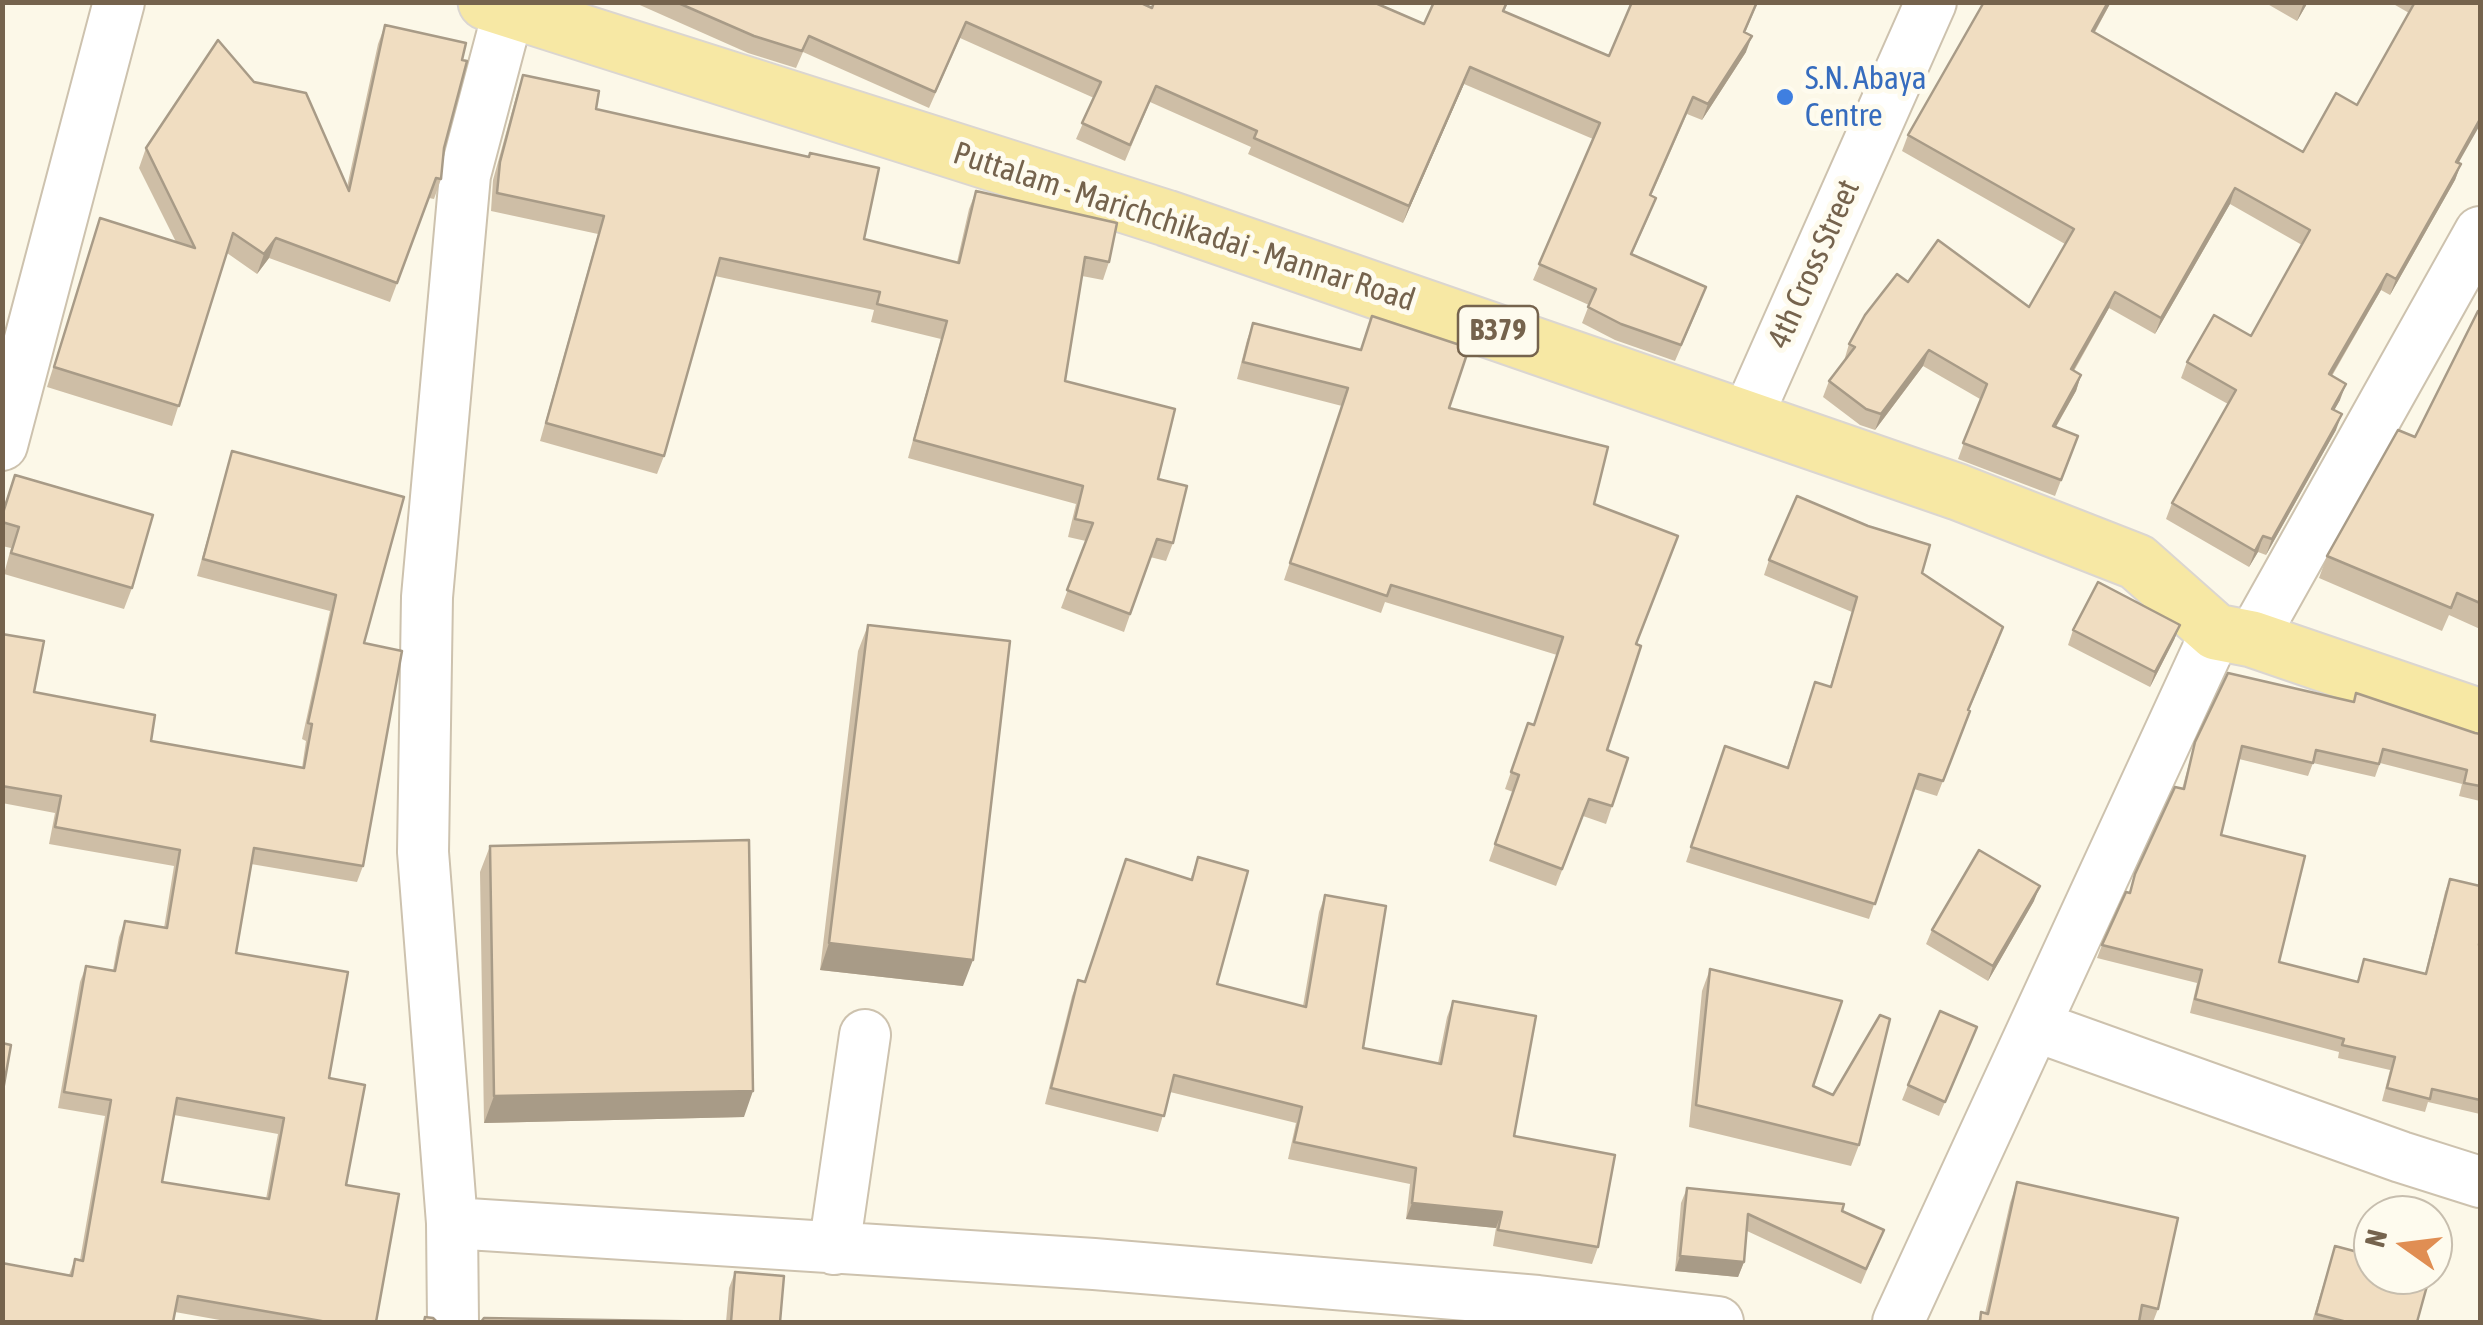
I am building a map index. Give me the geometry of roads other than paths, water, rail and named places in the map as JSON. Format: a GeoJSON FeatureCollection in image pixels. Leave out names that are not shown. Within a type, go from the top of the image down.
{"type":"FeatureCollection","features":[{"type":"Feature","properties":{"kind":"main road","name":"Puttalam - Marichchikadai - Mannar Road"},"geometry":{"type":"LineString","coordinates":[[498,6],[1166,218],[1747,416],[2138,562],[2234,636],[2480,717]]}},
{"type":"Feature","properties":{"kind":"street"},"geometry":{"type":"LineString","coordinates":[[2,446],[120,2]]}},
{"type":"Feature","properties":{"kind":"street","name":"4th Cross Street"},"geometry":{"type":"LineString","coordinates":[[1747,416],[1930,2]]}},
{"type":"Feature","properties":{"kind":"street"},"geometry":{"type":"LineString","coordinates":[[453,1322],[452,1223],[423,852],[427,598],[465,175],[498,6]]}},
{"type":"Feature","properties":{"kind":"street"},"geometry":{"type":"LineString","coordinates":[[1898,1322],[2035,1026],[2234,636],[2480,232]]}},
{"type":"Feature","properties":{"kind":"street"},"geometry":{"type":"LineString","coordinates":[[2035,1026],[2480,1182]]}},
{"type":"Feature","properties":{"kind":"street"},"geometry":{"type":"LineString","coordinates":[[834,1249],[865,1035]]}},
{"type":"Feature","properties":{"kind":"street"},"geometry":{"type":"LineString","coordinates":[[452,1223],[1249,1277],[1538,1301],[1718,1322]]}},
{"type":"Feature","properties":{"kind":"place","name":"S.N. Abaya Centre"},"geometry":{"type":"Point","coordinates":[1785,97]}}]}
